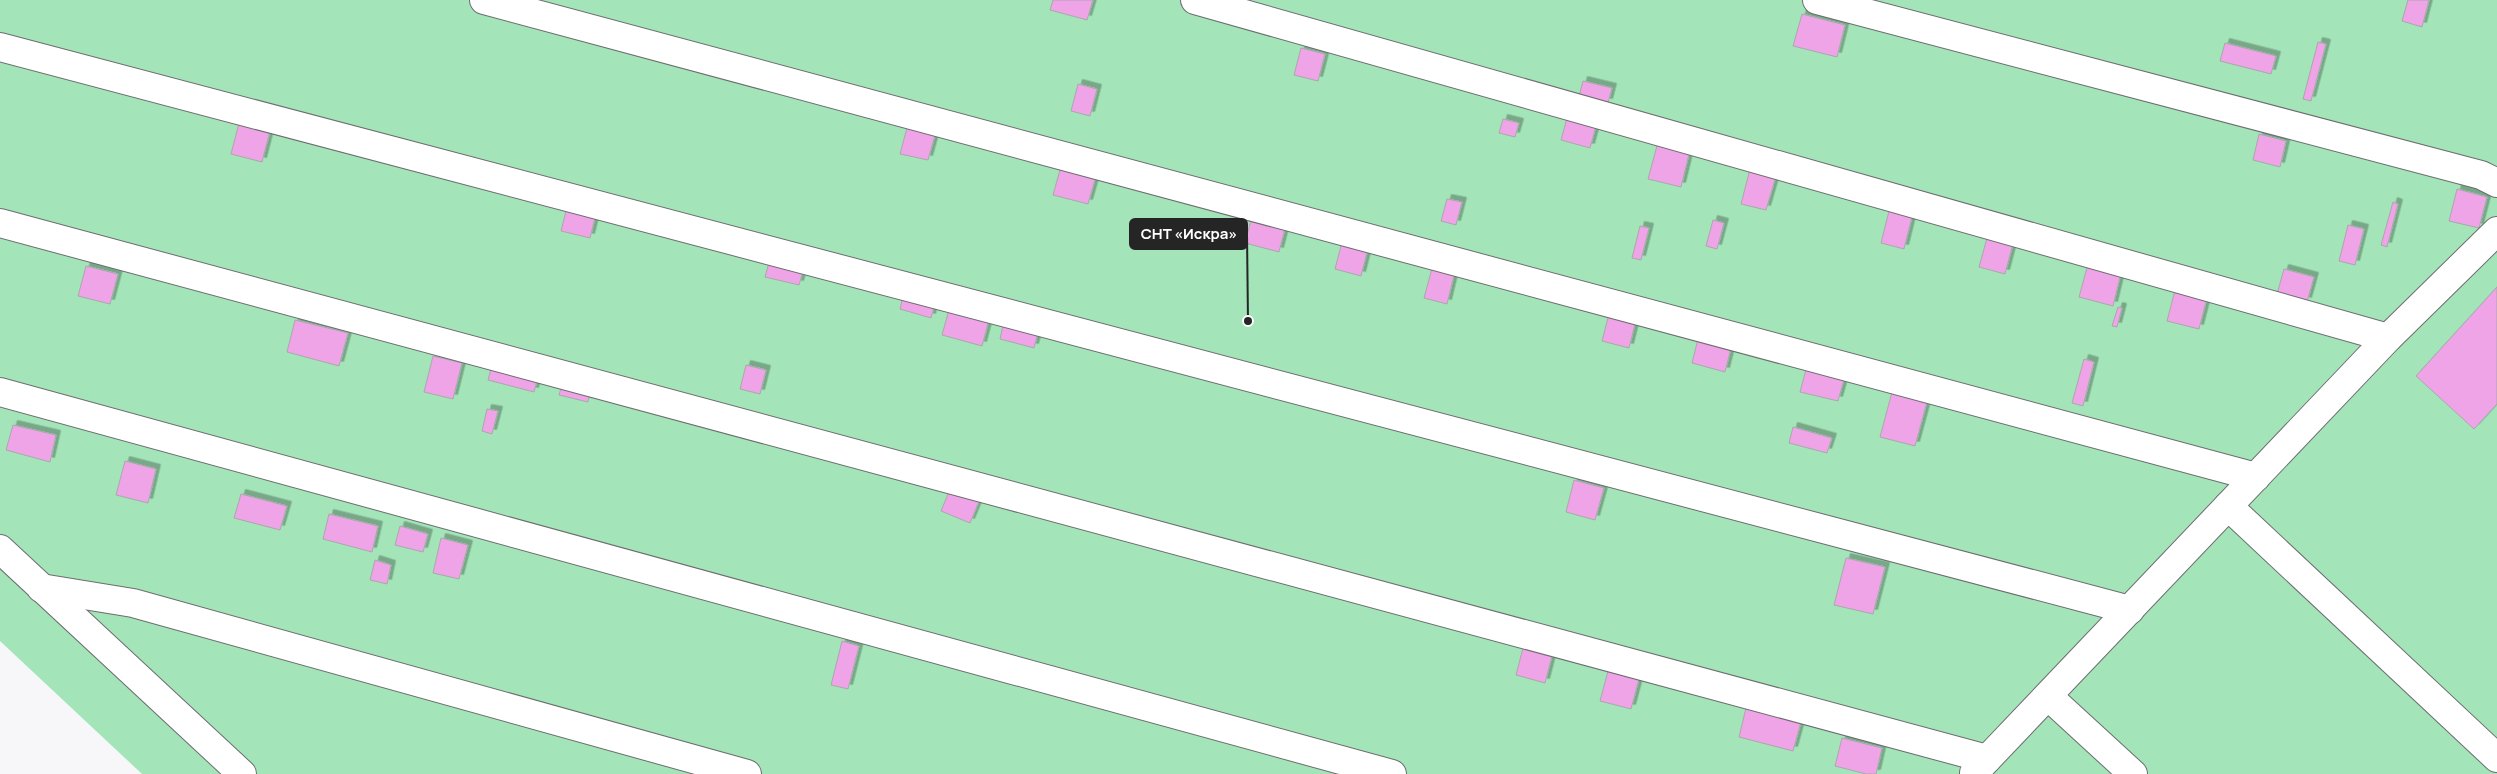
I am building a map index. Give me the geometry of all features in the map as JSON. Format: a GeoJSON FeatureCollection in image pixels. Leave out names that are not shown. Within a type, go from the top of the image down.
{"type":"FeatureCollection","features":[{"type":"Feature","properties":{"kind":"lane"},"geometry":{"type":"LineString","coordinates":[[484,0],[2256,477]]}},
{"type":"Feature","properties":{"kind":"lane"},"geometry":{"type":"LineString","coordinates":[[1195,0],[2388,338]]}},
{"type":"Feature","properties":{"kind":"lane"},"geometry":{"type":"LineString","coordinates":[[1817,0],[2481,175],[2497,183]]}},
{"type":"Feature","properties":{"kind":"lane"},"geometry":{"type":"LineString","coordinates":[[0,47],[2130,610]]}},
{"type":"Feature","properties":{"kind":"lane"},"geometry":{"type":"LineString","coordinates":[[0,223],[1980,767],[2388,338],[2497,231]]}},
{"type":"Feature","properties":{"kind":"lane"},"geometry":{"type":"LineString","coordinates":[[0,392],[1392,774]]}},
{"type":"Feature","properties":{"kind":"lane"},"geometry":{"type":"LineString","coordinates":[[2228,506],[2497,758]]}},
{"type":"Feature","properties":{"kind":"lane"},"geometry":{"type":"LineString","coordinates":[[0,549],[242,774]]}},
{"type":"Feature","properties":{"kind":"lane"},"geometry":{"type":"LineString","coordinates":[[41,588],[133,602],[747,774]]}},
{"type":"Feature","properties":{"kind":"lane"},"geometry":{"type":"LineString","coordinates":[[2048,696],[2133,774]]}},
{"type":"Feature","properties":{"kind":"green space"},"geometry":{"type":"Polygon","coordinates":[[[0,0],[2497,0],[2497,774],[142,774],[0,641],[0,0]]]}},
{"type":"Feature","properties":{"kind":"building"},"geometry":{"type":"Polygon","coordinates":[[[1053,0],[1093,0],[1087,20],[1050,10],[1053,0]]]}},
{"type":"Feature","properties":{"kind":"building"},"geometry":{"type":"Polygon","coordinates":[[[2408,0],[2429,0],[2422,27],[2402,21],[2408,0]]]}},
{"type":"Feature","properties":{"kind":"building"},"geometry":{"type":"Polygon","coordinates":[[[1802,14],[1845,25],[1837,57],[1793,46],[1802,14]]]}},
{"type":"Feature","properties":{"kind":"building"},"geometry":{"type":"Polygon","coordinates":[[[2318,42],[2326,44],[2311,101],[2303,99],[2318,42]]]}},
{"type":"Feature","properties":{"kind":"building"},"geometry":{"type":"Polygon","coordinates":[[[2225,43],[2276,56],[2271,74],[2220,61],[2225,43]]]}},
{"type":"Feature","properties":{"kind":"building"},"geometry":{"type":"Polygon","coordinates":[[[1301,48],[1325,54],[1318,81],[1294,75],[1301,48]]]}},
{"type":"Feature","properties":{"kind":"building"},"geometry":{"type":"Polygon","coordinates":[[[1583,81],[1612,88],[1608,103],[1579,96],[1583,81]]]}},
{"type":"Feature","properties":{"kind":"building"},"geometry":{"type":"Polygon","coordinates":[[[1078,84],[1097,89],[1090,116],[1071,111],[1078,84]]]}},
{"type":"Feature","properties":{"kind":"building"},"geometry":{"type":"Polygon","coordinates":[[[1567,118],[1596,126],[1590,148],[1561,140],[1567,118]]]}},
{"type":"Feature","properties":{"kind":"building"},"geometry":{"type":"Polygon","coordinates":[[[1503,119],[1519,123],[1515,137],[1499,133],[1503,119]]]}},
{"type":"Feature","properties":{"kind":"building"},"geometry":{"type":"Polygon","coordinates":[[[909,120],[937,128],[928,160],[900,154],[909,120]]]}},
{"type":"Feature","properties":{"kind":"building"},"geometry":{"type":"Polygon","coordinates":[[[239,123],[270,131],[262,162],[231,154],[239,123]]]}},
{"type":"Feature","properties":{"kind":"building"},"geometry":{"type":"Polygon","coordinates":[[[2259,134],[2286,141],[2280,167],[2253,160],[2259,134]]]}},
{"type":"Feature","properties":{"kind":"building"},"geometry":{"type":"Polygon","coordinates":[[[1658,142],[1690,150],[1681,187],[1648,179],[1658,142]]]}},
{"type":"Feature","properties":{"kind":"building"},"geometry":{"type":"Polygon","coordinates":[[[1063,159],[1098,169],[1088,204],[1053,195],[1063,159]]]}},
{"type":"Feature","properties":{"kind":"building"},"geometry":{"type":"Polygon","coordinates":[[[1750,169],[1776,176],[1766,210],[1741,204],[1750,169]]]}},
{"type":"Feature","properties":{"kind":"building"},"geometry":{"type":"Polygon","coordinates":[[[2457,189],[2487,197],[2479,228],[2449,221],[2457,189]]]}},
{"type":"Feature","properties":{"kind":"building"},"geometry":{"type":"Polygon","coordinates":[[[1447,199],[1462,202],[1456,225],[1441,221],[1447,199]]]}},
{"type":"Feature","properties":{"kind":"building"},"geometry":{"type":"Polygon","coordinates":[[[2393,202],[2398,204],[2387,247],[2381,245],[2393,202]]]}},
{"type":"Feature","properties":{"kind":"building"},"geometry":{"type":"Polygon","coordinates":[[[567,207],[596,214],[590,238],[561,231],[567,207]]]}},
{"type":"Feature","properties":{"kind":"building"},"geometry":{"type":"Polygon","coordinates":[[[1889,211],[1912,217],[1904,249],[1881,243],[1889,211]]]}},
{"type":"Feature","properties":{"kind":"building"},"geometry":{"type":"Polygon","coordinates":[[[1253,212],[1287,221],[1279,252],[1245,243],[1253,212]]]}},
{"type":"Feature","properties":{"kind":"building"},"geometry":{"type":"Polygon","coordinates":[[[1713,220],[1724,223],[1717,249],[1706,246],[1713,220]]]}},
{"type":"Feature","properties":{"kind":"building"},"geometry":{"type":"Polygon","coordinates":[[[2348,225],[2364,229],[2355,265],[2339,261],[2348,225]]]}},
{"type":"Feature","properties":{"kind":"building"},"geometry":{"type":"Polygon","coordinates":[[[1640,226],[1649,228],[1641,260],[1632,258],[1640,226]]]}},
{"type":"Feature","properties":{"kind":"building"},"geometry":{"type":"Polygon","coordinates":[[[1343,238],[1369,245],[1361,276],[1335,269],[1343,238]]]}},
{"type":"Feature","properties":{"kind":"building"},"geometry":{"type":"Polygon","coordinates":[[[1987,238],[2013,244],[2005,274],[1979,267],[1987,238]]]}},
{"type":"Feature","properties":{"kind":"building"},"geometry":{"type":"Polygon","coordinates":[[[773,248],[807,257],[799,285],[765,277],[773,248]]]}},
{"type":"Feature","properties":{"kind":"building"},"geometry":{"type":"Polygon","coordinates":[[[1434,261],[1456,267],[1447,304],[1424,298],[1434,261]]]}},
{"type":"Feature","properties":{"kind":"building"},"geometry":{"type":"Polygon","coordinates":[[[2088,264],[2121,273],[2113,306],[2079,297],[2088,264]]]}},
{"type":"Feature","properties":{"kind":"building"},"geometry":{"type":"Polygon","coordinates":[[[86,266],[118,274],[110,304],[78,296],[86,266]]]}},
{"type":"Feature","properties":{"kind":"building"},"geometry":{"type":"Polygon","coordinates":[[[2284,269],[2314,277],[2307,302],[2277,294],[2284,269]]]}},
{"type":"Feature","properties":{"kind":"building"},"geometry":{"type":"Polygon","coordinates":[[[905,287],[937,295],[931,318],[900,309],[905,287]]]}},
{"type":"Feature","properties":{"kind":"building"},"geometry":{"type":"Polygon","coordinates":[[[2497,287],[2497,404],[2474,429],[2416,376],[2497,287]]]}},
{"type":"Feature","properties":{"kind":"building"},"geometry":{"type":"Polygon","coordinates":[[[2175,290],[2207,298],[2199,329],[2167,321],[2175,290]]]}},
{"type":"Feature","properties":{"kind":"building"},"geometry":{"type":"Polygon","coordinates":[[[950,306],[990,316],[982,346],[942,335],[950,306]]]}},
{"type":"Feature","properties":{"kind":"building"},"geometry":{"type":"Polygon","coordinates":[[[2118,307],[2122,308],[2117,327],[2112,326],[2118,307]]]}},
{"type":"Feature","properties":{"kind":"building"},"geometry":{"type":"Polygon","coordinates":[[[1609,314],[1636,320],[1629,348],[1602,341],[1609,314]]]}},
{"type":"Feature","properties":{"kind":"building"},"geometry":{"type":"Polygon","coordinates":[[[1005,316],[1040,325],[1034,348],[1000,339],[1005,316]]]}},
{"type":"Feature","properties":{"kind":"building"},"geometry":{"type":"Polygon","coordinates":[[[295,320],[348,333],[339,366],[287,352],[295,320]]]}},
{"type":"Feature","properties":{"kind":"building"},"geometry":{"type":"Polygon","coordinates":[[[1698,339],[1731,348],[1725,372],[1692,363],[1698,339]]]}},
{"type":"Feature","properties":{"kind":"building"},"geometry":{"type":"Polygon","coordinates":[[[433,356],[462,363],[453,399],[424,392],[433,356]]]}},
{"type":"Feature","properties":{"kind":"building"},"geometry":{"type":"Polygon","coordinates":[[[2084,359],[2094,362],[2083,406],[2072,403],[2084,359]]]}},
{"type":"Feature","properties":{"kind":"building"},"geometry":{"type":"Polygon","coordinates":[[[492,365],[538,377],[534,392],[488,380],[492,365]]]}},
{"type":"Feature","properties":{"kind":"building"},"geometry":{"type":"Polygon","coordinates":[[[746,365],[766,370],[760,394],[740,389],[746,365]]]}},
{"type":"Feature","properties":{"kind":"building"},"geometry":{"type":"Polygon","coordinates":[[[1807,366],[1845,376],[1838,401],[1800,392],[1807,366]]]}},
{"type":"Feature","properties":{"kind":"building"},"geometry":{"type":"Polygon","coordinates":[[[563,381],[591,388],[588,402],[559,395],[563,381]]]}},
{"type":"Feature","properties":{"kind":"building"},"geometry":{"type":"Polygon","coordinates":[[[1892,392],[1927,402],[1915,446],[1880,437],[1892,392]]]}},
{"type":"Feature","properties":{"kind":"building"},"geometry":{"type":"Polygon","coordinates":[[[487,409],[498,411],[492,434],[482,431],[487,409]]]}},
{"type":"Feature","properties":{"kind":"building"},"geometry":{"type":"Polygon","coordinates":[[[13,425],[56,435],[50,462],[6,450],[13,425]]]}},
{"type":"Feature","properties":{"kind":"building"},"geometry":{"type":"Polygon","coordinates":[[[1793,427],[1832,438],[1827,453],[1789,443],[1793,427]]]}},
{"type":"Feature","properties":{"kind":"building"},"geometry":{"type":"Polygon","coordinates":[[[125,461],[156,469],[148,503],[116,495],[125,461]]]}},
{"type":"Feature","properties":{"kind":"building"},"geometry":{"type":"Polygon","coordinates":[[[1574,480],[1604,488],[1595,520],[1566,512],[1574,480]]]}},
{"type":"Feature","properties":{"kind":"building"},"geometry":{"type":"Polygon","coordinates":[[[951,487],[980,499],[970,523],[941,511],[951,487]]]}},
{"type":"Feature","properties":{"kind":"building"},"geometry":{"type":"Polygon","coordinates":[[[241,494],[287,506],[280,530],[234,518],[241,494]]]}},
{"type":"Feature","properties":{"kind":"building"},"geometry":{"type":"Polygon","coordinates":[[[329,514],[378,526],[372,552],[323,539],[329,514]]]}},
{"type":"Feature","properties":{"kind":"building"},"geometry":{"type":"Polygon","coordinates":[[[400,526],[428,534],[423,552],[395,545],[400,526]]]}},
{"type":"Feature","properties":{"kind":"building"},"geometry":{"type":"Polygon","coordinates":[[[441,538],[468,545],[459,579],[433,573],[441,538]]]}},
{"type":"Feature","properties":{"kind":"building"},"geometry":{"type":"Polygon","coordinates":[[[1846,558],[1885,567],[1873,614],[1834,605],[1846,558]]]}},
{"type":"Feature","properties":{"kind":"building"},"geometry":{"type":"Polygon","coordinates":[[[375,560],[391,565],[387,584],[370,580],[375,560]]]}},
{"type":"Feature","properties":{"kind":"building"},"geometry":{"type":"Polygon","coordinates":[[[842,641],[859,646],[848,689],[831,685],[842,641]]]}},
{"type":"Feature","properties":{"kind":"building"},"geometry":{"type":"Polygon","coordinates":[[[1523,648],[1552,656],[1545,683],[1516,675],[1523,648]]]}},
{"type":"Feature","properties":{"kind":"building"},"geometry":{"type":"Polygon","coordinates":[[[1608,671],[1639,679],[1631,709],[1600,701],[1608,671]]]}},
{"type":"Feature","properties":{"kind":"building"},"geometry":{"type":"Polygon","coordinates":[[[1746,708],[1801,722],[1793,751],[1739,737],[1746,708]]]}},
{"type":"Feature","properties":{"kind":"building"},"geometry":{"type":"Polygon","coordinates":[[[1842,738],[1882,748],[1876,774],[1866,774],[1835,766],[1842,738]]]}},
{"type":"Feature","properties":{"kind":"place","name":"СНТ «Искра»"},"geometry":{"type":"Point","coordinates":[1248,321]}}]}
